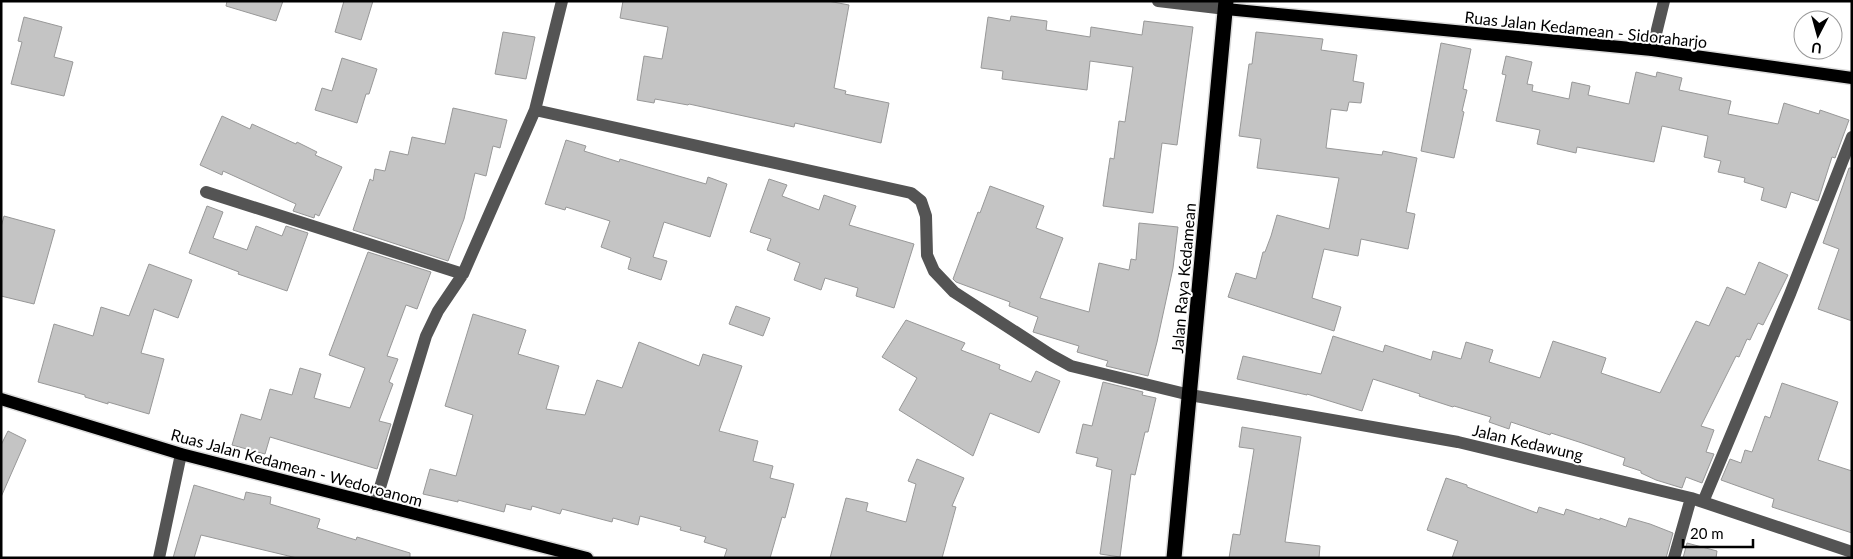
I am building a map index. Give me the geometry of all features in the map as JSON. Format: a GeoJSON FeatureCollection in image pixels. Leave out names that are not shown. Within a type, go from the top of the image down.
{"type":"FeatureCollection","features":[{"type":"Feature","properties":{"kind":"highway","name":"Jalan Raya Kedamean"},"geometry":{"type":"LineString","coordinates":[[1174,558],[1226,5]]}},
{"type":"Feature","properties":{"kind":"main road","name":"Ruas Jalan Kedamean - Sidoraharjo"},"geometry":{"type":"LineString","coordinates":[[1226,5],[1652,50],[1852,78]]}},
{"type":"Feature","properties":{"kind":"main road","name":"Ruas Jalan Kedamean - Wedoroanom"},"geometry":{"type":"LineString","coordinates":[[1,400],[181,454],[587,558]]}},
{"type":"Feature","properties":{"kind":"street"},"geometry":{"type":"LineString","coordinates":[[375,504],[426,336],[438,311],[463,274],[535,110],[562,1]]}},
{"type":"Feature","properties":{"kind":"street"},"geometry":{"type":"LineString","coordinates":[[1158,1],[1226,5]]}},
{"type":"Feature","properties":{"kind":"street"},"geometry":{"type":"LineString","coordinates":[[1652,50],[1664,1]]}},
{"type":"Feature","properties":{"kind":"street","name":"Jalan Kedawung"},"geometry":{"type":"LineString","coordinates":[[535,110],[911,193],[921,201],[926,216],[927,254],[934,271],[954,292],[1055,358],[1071,366],[1190,395],[1458,442],[1697,500],[1852,552]]}},
{"type":"Feature","properties":{"kind":"street"},"geometry":{"type":"LineString","coordinates":[[1674,558],[1697,500],[1790,294],[1852,137]]}},
{"type":"Feature","properties":{"kind":"street"},"geometry":{"type":"LineString","coordinates":[[206,192],[463,274]]}},
{"type":"Feature","properties":{"kind":"street"},"geometry":{"type":"LineString","coordinates":[[158,558],[181,454]]}},
{"type":"Feature","properties":{"kind":"building"},"geometry":{"type":"Polygon","coordinates":[[[227,1],[283,1],[276,21],[226,6],[227,1]]]}},
{"type":"Feature","properties":{"kind":"building"},"geometry":{"type":"Polygon","coordinates":[[[344,1],[373,1],[361,40],[335,32],[344,1]]]}},
{"type":"Feature","properties":{"kind":"building"},"geometry":{"type":"Polygon","coordinates":[[[623,1],[828,1],[849,5],[834,88],[846,91],[845,94],[889,103],[881,143],[795,123],[794,127],[689,104],[655,99],[654,103],[637,100],[644,56],[662,59],[668,27],[620,18],[623,1]]]}},
{"type":"Feature","properties":{"kind":"building"},"geometry":{"type":"Polygon","coordinates":[[[1011,16],[1047,21],[1046,30],[1090,37],[1091,27],[1142,35],[1144,21],[1193,27],[1177,145],[1162,143],[1153,213],[1103,206],[1110,158],[1114,159],[1119,121],[1125,122],[1133,67],[1090,61],[1087,90],[1002,79],[1003,71],[981,68],[988,17],[1010,21],[1011,16]]]}},
{"type":"Feature","properties":{"kind":"building"},"geometry":{"type":"Polygon","coordinates":[[[24,17],[62,27],[54,57],[73,62],[64,96],[11,84],[22,42],[18,41],[24,17]]]}},
{"type":"Feature","properties":{"kind":"building"},"geometry":{"type":"Polygon","coordinates":[[[503,32],[535,37],[526,79],[495,74],[503,32]]]}},
{"type":"Feature","properties":{"kind":"building"},"geometry":{"type":"Polygon","coordinates":[[[1256,32],[1323,39],[1321,50],[1357,55],[1353,81],[1364,83],[1361,103],[1349,102],[1347,111],[1331,109],[1326,148],[1382,155],[1383,151],[1417,158],[1406,212],[1415,214],[1408,249],[1361,239],[1358,256],[1324,249],[1312,298],[1341,307],[1334,331],[1228,297],[1236,273],[1256,279],[1263,252],[1265,252],[1277,215],[1329,229],[1339,178],[1257,168],[1261,139],[1239,136],[1249,64],[1252,64],[1256,32]]]}},
{"type":"Feature","properties":{"kind":"building"},"geometry":{"type":"Polygon","coordinates":[[[1441,43],[1471,49],[1463,89],[1467,90],[1462,111],[1464,112],[1454,158],[1421,151],[1441,43]]]}},
{"type":"Feature","properties":{"kind":"building"},"geometry":{"type":"Polygon","coordinates":[[[1506,56],[1532,62],[1527,84],[1533,85],[1532,91],[1569,99],[1572,82],[1590,86],[1588,95],[1629,104],[1636,72],[1656,77],[1657,72],[1682,78],[1679,90],[1731,101],[1728,114],[1778,124],[1784,103],[1819,114],[1820,110],[1849,120],[1835,158],[1832,157],[1818,201],[1791,192],[1786,208],[1761,200],[1764,188],[1744,182],[1745,178],[1718,172],[1721,161],[1704,157],[1708,136],[1662,126],[1654,162],[1577,147],[1576,153],[1537,144],[1540,130],[1496,121],[1506,75],[1502,74],[1506,56]]]}},
{"type":"Feature","properties":{"kind":"building"},"geometry":{"type":"Polygon","coordinates":[[[342,58],[377,69],[369,94],[366,94],[357,123],[315,110],[322,88],[332,91],[342,58]]]}},
{"type":"Feature","properties":{"kind":"building"},"geometry":{"type":"Polygon","coordinates":[[[453,108],[507,120],[500,148],[493,146],[486,176],[475,173],[464,219],[448,261],[353,230],[370,179],[373,181],[375,169],[385,171],[390,151],[408,155],[412,137],[445,144],[453,108]]]}},
{"type":"Feature","properties":{"kind":"building"},"geometry":{"type":"Polygon","coordinates":[[[222,116],[250,129],[252,124],[296,144],[297,142],[317,152],[315,155],[342,167],[319,216],[315,214],[314,218],[293,211],[296,204],[223,171],[222,175],[200,165],[222,116]]]}},
{"type":"Feature","properties":{"kind":"building"},"geometry":{"type":"Polygon","coordinates":[[[566,140],[586,146],[584,151],[619,162],[620,159],[706,184],[708,177],[727,184],[710,237],[664,222],[653,257],[667,261],[661,280],[628,269],[631,258],[601,247],[610,221],[566,207],[565,210],[545,204],[566,140]]]}},
{"type":"Feature","properties":{"kind":"building"},"geometry":{"type":"Polygon","coordinates":[[[1849,168],[1852,168],[1852,321],[1818,309],[1839,249],[1823,243],[1849,168]]]}},
{"type":"Feature","properties":{"kind":"building"},"geometry":{"type":"Polygon","coordinates":[[[769,179],[787,185],[782,196],[819,210],[824,195],[856,206],[849,225],[914,244],[894,308],[856,296],[858,288],[825,278],[821,290],[794,280],[800,263],[767,250],[771,239],[750,232],[769,179]]]}},
{"type":"Feature","properties":{"kind":"building"},"geometry":{"type":"Polygon","coordinates":[[[990,186],[1044,206],[1036,228],[1063,238],[1040,298],[1089,312],[1099,263],[1129,270],[1131,259],[1136,260],[1139,223],[1178,227],[1173,268],[1148,376],[1106,366],[1108,361],[1077,352],[1079,346],[1033,332],[1038,317],[1009,306],[1010,302],[956,282],[953,279],[978,212],[980,213],[990,186]]]}},
{"type":"Feature","properties":{"kind":"building"},"geometry":{"type":"Polygon","coordinates":[[[207,206],[223,212],[213,238],[247,250],[256,226],[282,236],[286,226],[308,233],[287,291],[238,274],[239,272],[189,253],[207,206]]]}},
{"type":"Feature","properties":{"kind":"building"},"geometry":{"type":"Polygon","coordinates":[[[4,216],[55,230],[34,304],[1,296],[1,227],[4,216]]]}},
{"type":"Feature","properties":{"kind":"building"},"geometry":{"type":"Polygon","coordinates":[[[368,252],[431,272],[417,309],[406,305],[387,356],[398,359],[389,382],[393,384],[379,421],[391,424],[377,469],[270,437],[265,454],[232,445],[241,414],[261,420],[270,389],[292,395],[300,368],[321,374],[314,398],[350,408],[365,368],[329,355],[368,252]]]}},
{"type":"Feature","properties":{"kind":"building"},"geometry":{"type":"Polygon","coordinates":[[[1759,262],[1788,275],[1763,325],[1758,323],[1750,340],[1747,339],[1739,357],[1736,356],[1701,426],[1714,430],[1706,452],[1714,454],[1702,483],[1686,477],[1682,488],[1656,480],[1641,473],[1641,471],[1623,465],[1625,458],[1551,433],[1550,435],[1511,422],[1509,429],[1489,422],[1491,417],[1453,407],[1373,379],[1362,411],[1307,394],[1237,379],[1243,356],[1321,374],[1333,336],[1383,352],[1385,345],[1431,360],[1433,351],[1461,359],[1466,342],[1493,350],[1489,362],[1540,378],[1553,341],[1606,358],[1601,373],[1660,393],[1696,321],[1709,326],[1727,287],[1745,295],[1759,262]]]}},
{"type":"Feature","properties":{"kind":"building"},"geometry":{"type":"Polygon","coordinates":[[[149,264],[192,280],[178,318],[154,309],[141,353],[164,359],[149,414],[108,402],[108,404],[85,397],[85,395],[38,382],[54,324],[93,336],[101,307],[129,316],[149,264]]]}},
{"type":"Feature","properties":{"kind":"building"},"geometry":{"type":"Polygon","coordinates":[[[736,306],[770,318],[763,336],[729,324],[736,306]]]}},
{"type":"Feature","properties":{"kind":"building"},"geometry":{"type":"Polygon","coordinates":[[[473,314],[526,330],[518,354],[559,366],[546,409],[585,415],[597,380],[622,388],[639,342],[699,366],[703,354],[742,366],[719,431],[758,441],[753,461],[773,466],[770,478],[794,484],[785,518],[782,517],[770,558],[724,558],[727,549],[704,542],[706,537],[680,530],[681,527],[640,516],[638,525],[613,518],[612,522],[562,509],[560,514],[532,506],[531,510],[506,504],[504,512],[458,500],[458,502],[423,494],[430,469],[456,476],[473,415],[445,406],[473,314]]]}},
{"type":"Feature","properties":{"kind":"building"},"geometry":{"type":"Polygon","coordinates":[[[906,320],[965,343],[961,350],[1000,365],[999,369],[1031,382],[1036,371],[1060,381],[1039,433],[990,413],[973,456],[899,410],[917,378],[882,357],[906,320]]]}},
{"type":"Feature","properties":{"kind":"building"},"geometry":{"type":"Polygon","coordinates":[[[1103,382],[1143,392],[1142,395],[1156,398],[1148,432],[1145,432],[1135,475],[1131,474],[1120,557],[1100,554],[1112,470],[1096,466],[1098,458],[1076,453],[1083,424],[1092,426],[1103,382]]]}},
{"type":"Feature","properties":{"kind":"building"},"geometry":{"type":"Polygon","coordinates":[[[1782,383],[1838,402],[1818,460],[1852,471],[1852,533],[1772,507],[1774,499],[1721,480],[1730,459],[1741,463],[1745,450],[1752,452],[1765,416],[1770,418],[1782,383]]]}},
{"type":"Feature","properties":{"kind":"building"},"geometry":{"type":"Polygon","coordinates":[[[1242,427],[1301,437],[1285,542],[1320,546],[1319,558],[1229,558],[1233,534],[1240,535],[1254,449],[1239,447],[1242,427]]]}},
{"type":"Feature","properties":{"kind":"building"},"geometry":{"type":"Polygon","coordinates":[[[8,431],[26,440],[1,497],[1,445],[8,431]]]}},
{"type":"Feature","properties":{"kind":"building"},"geometry":{"type":"Polygon","coordinates":[[[917,459],[964,478],[952,506],[956,507],[942,558],[830,558],[846,498],[868,503],[866,511],[906,522],[916,484],[908,481],[917,459]]]}},
{"type":"Feature","properties":{"kind":"building"},"geometry":{"type":"Polygon","coordinates":[[[1446,478],[1537,513],[1539,507],[1564,515],[1566,509],[1626,527],[1629,518],[1650,524],[1673,533],[1666,558],[1452,558],[1458,541],[1427,530],[1446,478]]]}},
{"type":"Feature","properties":{"kind":"building"},"geometry":{"type":"Polygon","coordinates":[[[194,485],[244,500],[246,492],[271,497],[270,504],[320,519],[317,528],[356,540],[357,537],[410,553],[410,558],[297,558],[201,535],[194,558],[173,558],[194,485]]]}},
{"type":"Feature","properties":{"kind":"building"},"geometry":{"type":"Polygon","coordinates":[[[1687,543],[1717,551],[1716,558],[1683,558],[1687,543]]]}}]}
